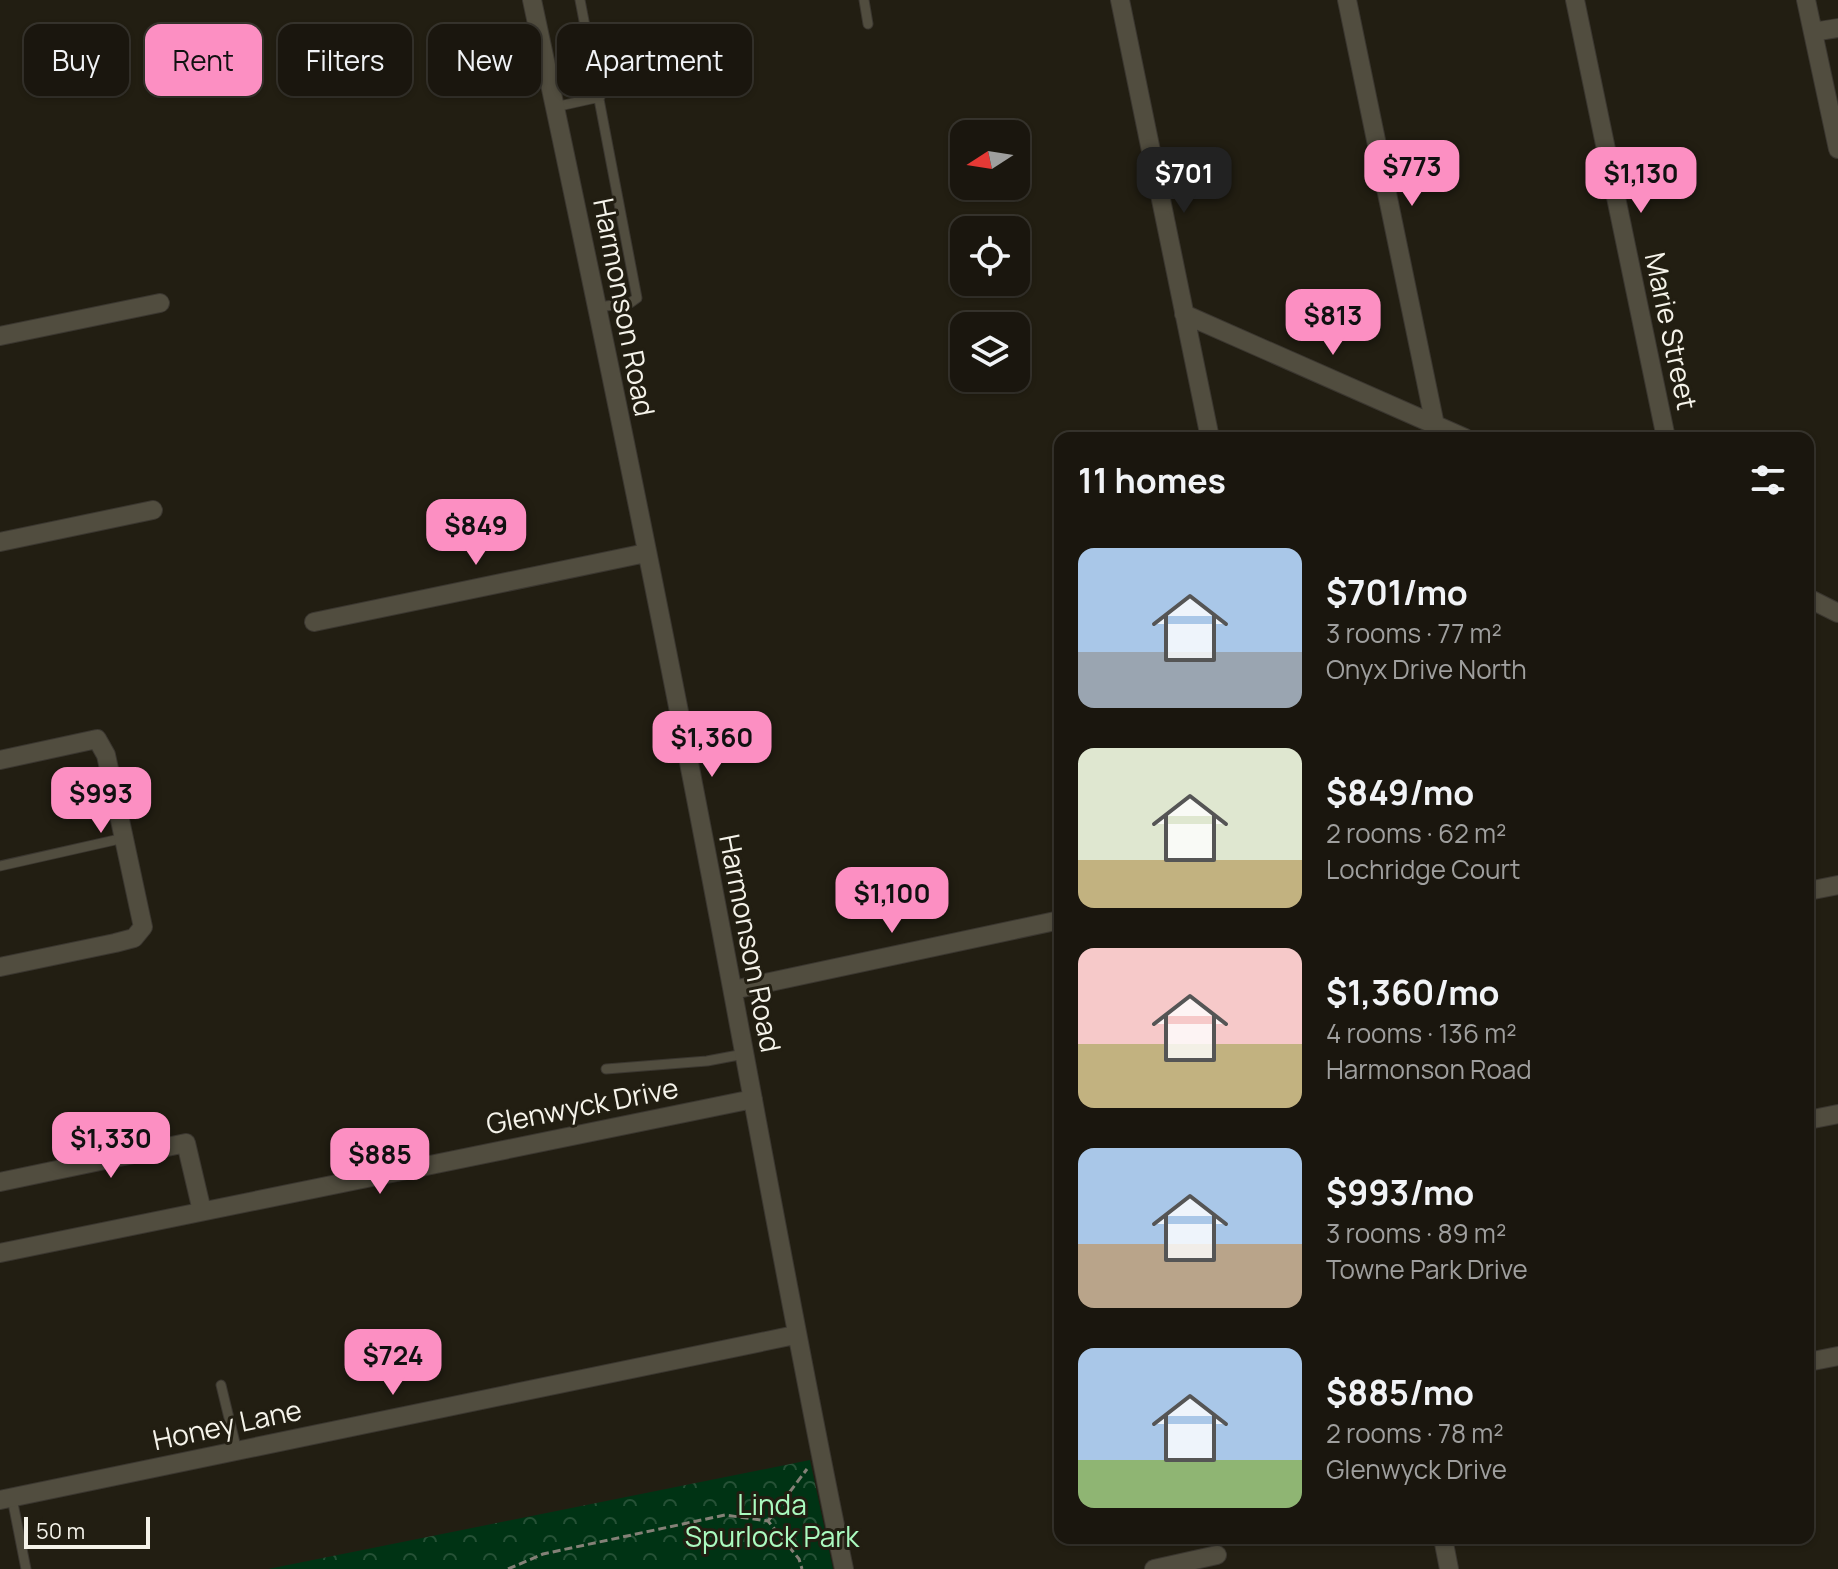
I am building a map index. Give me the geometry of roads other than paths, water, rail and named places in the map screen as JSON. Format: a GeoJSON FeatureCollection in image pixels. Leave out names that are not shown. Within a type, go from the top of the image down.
{"type":"FeatureCollection","features":[{"type":"Feature","properties":{"kind":"street","name":"Harmonson Road"},"geometry":{"type":"LineString","coordinates":[[532,0],[598,307],[733,990],[795,1335],[844,1569]]}},
{"type":"Feature","properties":{"kind":"street"},"geometry":{"type":"LineString","coordinates":[[1120,0],[1209,432]]}},
{"type":"Feature","properties":{"kind":"street"},"geometry":{"type":"LineString","coordinates":[[1347,0],[1435,425]]}},
{"type":"Feature","properties":{"kind":"street","name":"Marie Street"},"geometry":{"type":"LineString","coordinates":[[1575,0],[1665,432]]}},
{"type":"Feature","properties":{"kind":"street"},"geometry":{"type":"LineString","coordinates":[[1806,0],[1838,149]]}},
{"type":"Feature","properties":{"kind":"street"},"geometry":{"type":"LineString","coordinates":[[1813,32],[1838,28]]}},
{"type":"Feature","properties":{"kind":"street"},"geometry":{"type":"LineString","coordinates":[[0,336],[160,303]]}},
{"type":"Feature","properties":{"kind":"street"},"geometry":{"type":"LineString","coordinates":[[1184,314],[1451,432]]}},
{"type":"Feature","properties":{"kind":"street"},"geometry":{"type":"LineString","coordinates":[[0,542],[153,510]]}},
{"type":"Feature","properties":{"kind":"street"},"geometry":{"type":"LineString","coordinates":[[314,622],[646,553]]}},
{"type":"Feature","properties":{"kind":"street"},"geometry":{"type":"LineString","coordinates":[[1814,601],[1838,613]]}},
{"type":"Feature","properties":{"kind":"street"},"geometry":{"type":"LineString","coordinates":[[0,760],[97,739],[106,755],[143,927],[134,938],[0,967]]}},
{"type":"Feature","properties":{"kind":"street"},"geometry":{"type":"LineString","coordinates":[[1814,890],[1838,885]]}},
{"type":"Feature","properties":{"kind":"street"},"geometry":{"type":"LineString","coordinates":[[733,990],[1054,921]]}},
{"type":"Feature","properties":{"kind":"street","name":"Glenwyck Drive"},"geometry":{"type":"LineString","coordinates":[[0,1253],[753,1099]]}},
{"type":"Feature","properties":{"kind":"street"},"geometry":{"type":"LineString","coordinates":[[1814,1119],[1838,1114]]}},
{"type":"Feature","properties":{"kind":"street"},"geometry":{"type":"LineString","coordinates":[[0,1182],[186,1143],[202,1211]]}},
{"type":"Feature","properties":{"kind":"street","name":"Honey Lane"},"geometry":{"type":"LineString","coordinates":[[6,1499],[795,1335]]}},
{"type":"Feature","properties":{"kind":"street"},"geometry":{"type":"LineString","coordinates":[[1814,1361],[1838,1356]]}},
{"type":"Feature","properties":{"kind":"street"},"geometry":{"type":"LineString","coordinates":[[1444,1544],[1449,1569]]}},
{"type":"Feature","properties":{"kind":"street"},"geometry":{"type":"LineString","coordinates":[[1154,1569],[1217,1555]]}},
{"type":"Feature","properties":{"kind":"lane"},"geometry":{"type":"LineString","coordinates":[[580,0],[637,298],[630,303],[598,307]]}},
{"type":"Feature","properties":{"kind":"lane"},"geometry":{"type":"LineString","coordinates":[[864,0],[868,24]]}},
{"type":"Feature","properties":{"kind":"lane"},"geometry":{"type":"LineString","coordinates":[[555,107],[600,97]]}},
{"type":"Feature","properties":{"kind":"lane"},"geometry":{"type":"LineString","coordinates":[[0,866],[124,838]]}},
{"type":"Feature","properties":{"kind":"lane"},"geometry":{"type":"LineString","coordinates":[[606,1069],[707,1061],[744,1054]]}},
{"type":"Feature","properties":{"kind":"lane"},"geometry":{"type":"LineString","coordinates":[[221,1385],[237,1451]]}},
{"type":"Feature","properties":{"kind":"lane"},"geometry":{"type":"LineString","coordinates":[[6,1499],[26,1569]]}},
{"type":"Feature","properties":{"kind":"park label","name":"Linda Spurlock Park"},"geometry":{"type":"Point","coordinates":[772,1520]}}]}
